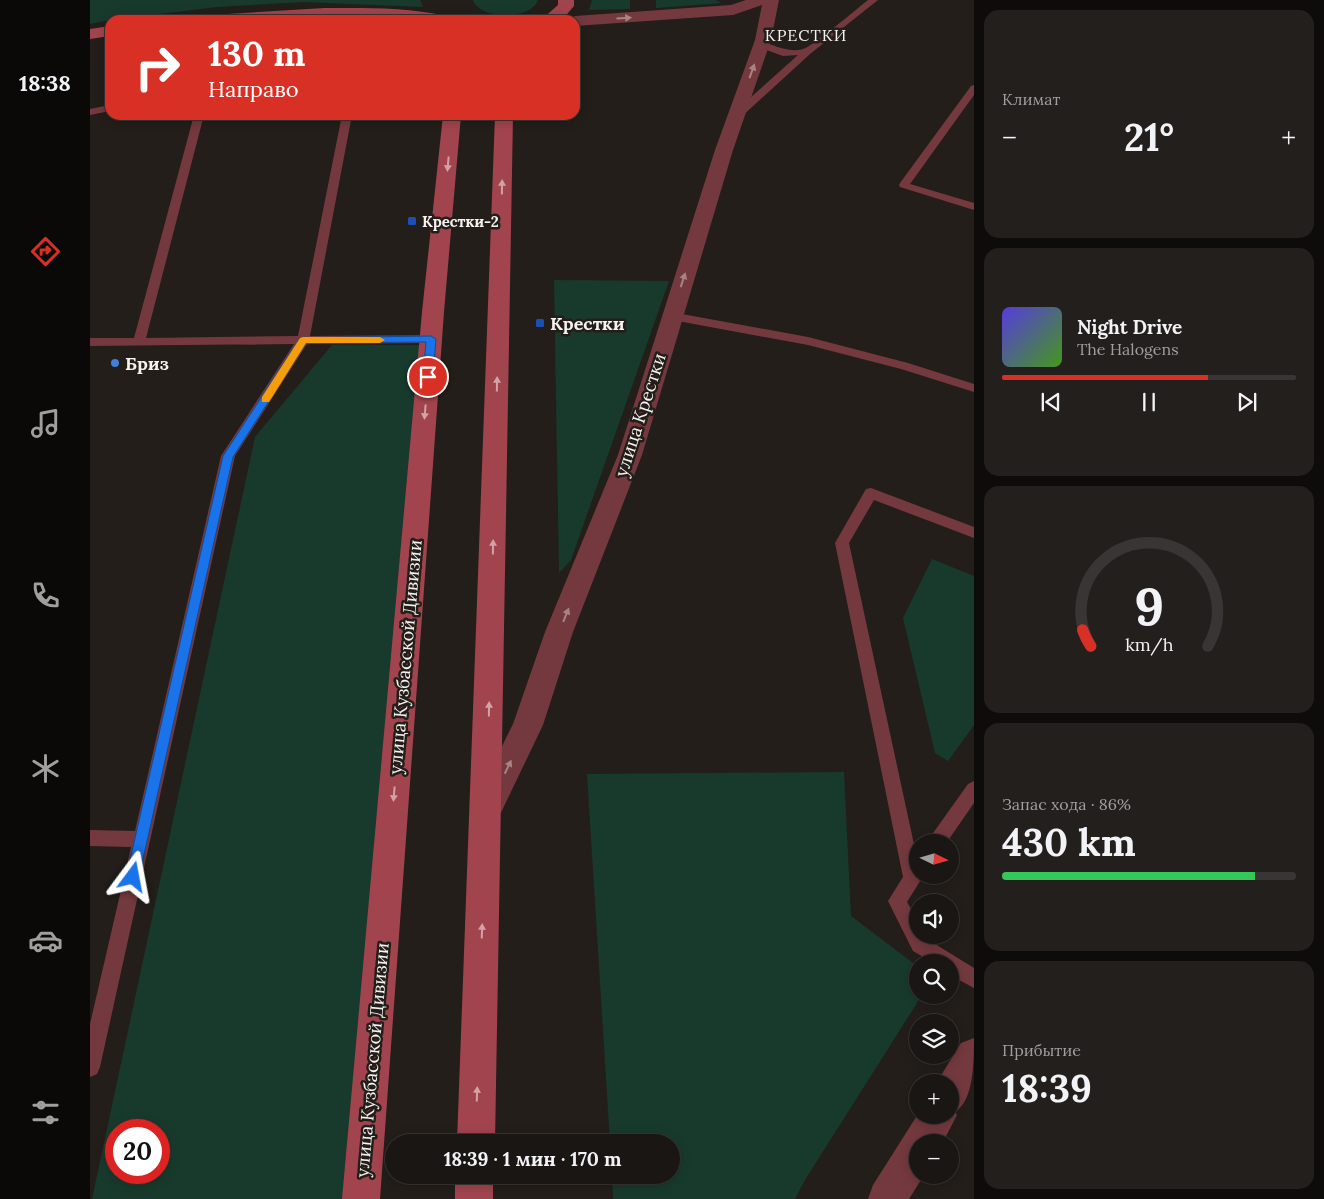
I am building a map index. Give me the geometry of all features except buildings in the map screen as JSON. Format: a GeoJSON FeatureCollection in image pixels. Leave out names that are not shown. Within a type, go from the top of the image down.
{"type":"FeatureCollection","features":[{"type":"Feature","properties":{"kind":"street"},"geometry":{"type":"LineString","coordinates":[[558,15],[566,6],[566,0]]}},
{"type":"Feature","properties":{"kind":"street"},"geometry":{"type":"LineString","coordinates":[[580,21],[734,10],[764,2]]}},
{"type":"Feature","properties":{"kind":"street","name":"улица Крестки"},"geometry":{"type":"LineString","coordinates":[[486,810],[528,725],[559,632],[630,454],[671,316],[735,117],[761,45],[764,2]]}},
{"type":"Feature","properties":{"kind":"street"},"geometry":{"type":"LineString","coordinates":[[278,15],[441,13]]}},
{"type":"Feature","properties":{"kind":"street"},"geometry":{"type":"LineString","coordinates":[[90,34],[105,32]]}},
{"type":"Feature","properties":{"kind":"street","name":"улица Кузбасской Дивизии"},"geometry":{"type":"LineString","coordinates":[[361,1199],[431,339],[452,120]]}},
{"type":"Feature","properties":{"kind":"street"},"geometry":{"type":"LineString","coordinates":[[476,1134],[504,120]]}},
{"type":"Feature","properties":{"kind":"street"},"geometry":{"type":"LineString","coordinates":[[959,1081],[974,1056]]}},
{"type":"Feature","properties":{"kind":"street"},"geometry":{"type":"LineString","coordinates":[[887,1199],[909,1164]]}},
{"type":"Feature","properties":{"kind":"street"},"geometry":{"type":"LineString","coordinates":[[474,1184],[474,1199]]}},
{"type":"Feature","properties":{"kind":"lane"},"geometry":{"type":"LineString","coordinates":[[735,117],[807,52],[874,0]]}},
{"type":"Feature","properties":{"kind":"lane"},"geometry":{"type":"LineString","coordinates":[[761,45],[783,53],[807,52]]}},
{"type":"Feature","properties":{"kind":"lane"},"geometry":{"type":"LineString","coordinates":[[974,88],[904,185],[974,207]]}},
{"type":"Feature","properties":{"kind":"lane"},"geometry":{"type":"LineString","coordinates":[[90,112],[105,109]]}},
{"type":"Feature","properties":{"kind":"lane"},"geometry":{"type":"LineString","coordinates":[[139,341],[198,120]]}},
{"type":"Feature","properties":{"kind":"lane"},"geometry":{"type":"LineString","coordinates":[[90,1067],[228,456],[303,340],[345,120]]}},
{"type":"Feature","properties":{"kind":"lane"},"geometry":{"type":"LineString","coordinates":[[671,316],[808,341],[904,366],[974,388]]}},
{"type":"Feature","properties":{"kind":"lane"},"geometry":{"type":"LineString","coordinates":[[90,342],[431,339]]}},
{"type":"Feature","properties":{"kind":"lane"},"geometry":{"type":"LineString","coordinates":[[909,848],[842,543],[870,493],[974,533]]}},
{"type":"Feature","properties":{"kind":"lane"},"geometry":{"type":"LineString","coordinates":[[943,834],[974,789]]}},
{"type":"Feature","properties":{"kind":"lane"},"geometry":{"type":"LineString","coordinates":[[90,838],[141,839]]}},
{"type":"Feature","properties":{"kind":"lane"},"geometry":{"type":"LineString","coordinates":[[909,883],[897,900],[920,945],[934,954]]}},
{"type":"Feature","properties":{"kind":"lane"},"geometry":{"type":"LineString","coordinates":[[959,969],[974,979]]}},
{"type":"Feature","properties":{"kind":"green space"},"geometry":{"type":"Polygon","coordinates":[[[90,0],[420,0],[423,7],[304,2],[217,7],[151,15],[105,15],[105,21],[90,24],[90,0]]]}},
{"type":"Feature","properties":{"kind":"green space"},"geometry":{"type":"Polygon","coordinates":[[[473,0],[538,0],[534,7],[526,11],[506,15],[485,11],[477,7],[473,0]]]}},
{"type":"Feature","properties":{"kind":"green space"},"geometry":{"type":"Polygon","coordinates":[[[592,0],[630,0],[630,9],[589,10],[592,0]]]}},
{"type":"Feature","properties":{"kind":"green space"},"geometry":{"type":"Polygon","coordinates":[[[656,0],[715,0],[722,3],[656,8],[656,0]]]}},
{"type":"Feature","properties":{"kind":"green space"},"geometry":{"type":"Polygon","coordinates":[[[554,280],[669,281],[571,560],[559,573],[554,280]]]}},
{"type":"Feature","properties":{"kind":"green space"},"geometry":{"type":"Polygon","coordinates":[[[332,345],[434,345],[352,1199],[92,1199],[105,1138],[105,1184],[170,1184],[170,1119],[109,1119],[255,437],[332,345]]]}},
{"type":"Feature","properties":{"kind":"green space"},"geometry":{"type":"Polygon","coordinates":[[[932,559],[974,576],[974,725],[948,761],[935,753],[903,618],[932,559]]]}},
{"type":"Feature","properties":{"kind":"green space"},"geometry":{"type":"Polygon","coordinates":[[[844,772],[851,916],[909,960],[909,1004],[916,1004],[805,1180],[795,1199],[613,1199],[612,1184],[680,1184],[680,1134],[610,1134],[587,774],[844,772]]]}},
{"type":"Feature","properties":{"kind":"slow traffic"},"geometry":{"type":"LineString","coordinates":[[265,399],[303,340],[380,340]]}},
{"type":"Feature","properties":{"kind":"place","name":"Крестки-2"},"geometry":{"type":"Point","coordinates":[412,221]}},
{"type":"Feature","properties":{"kind":"place","name":"Крестки"},"geometry":{"type":"Point","coordinates":[540,323]}},
{"type":"Feature","properties":{"kind":"place","name":"Бриз"},"geometry":{"type":"Point","coordinates":[115,363]}},
{"type":"Feature","properties":{"kind":"district","name":"КРЕСТКИ"},"geometry":{"type":"Point","coordinates":[806,35]}},
{"type":"Feature","properties":{"kind":"route"},"geometry":{"type":"LineString","coordinates":[[133,877],[228,456],[303,340],[431,339],[428,377]]}}]}
